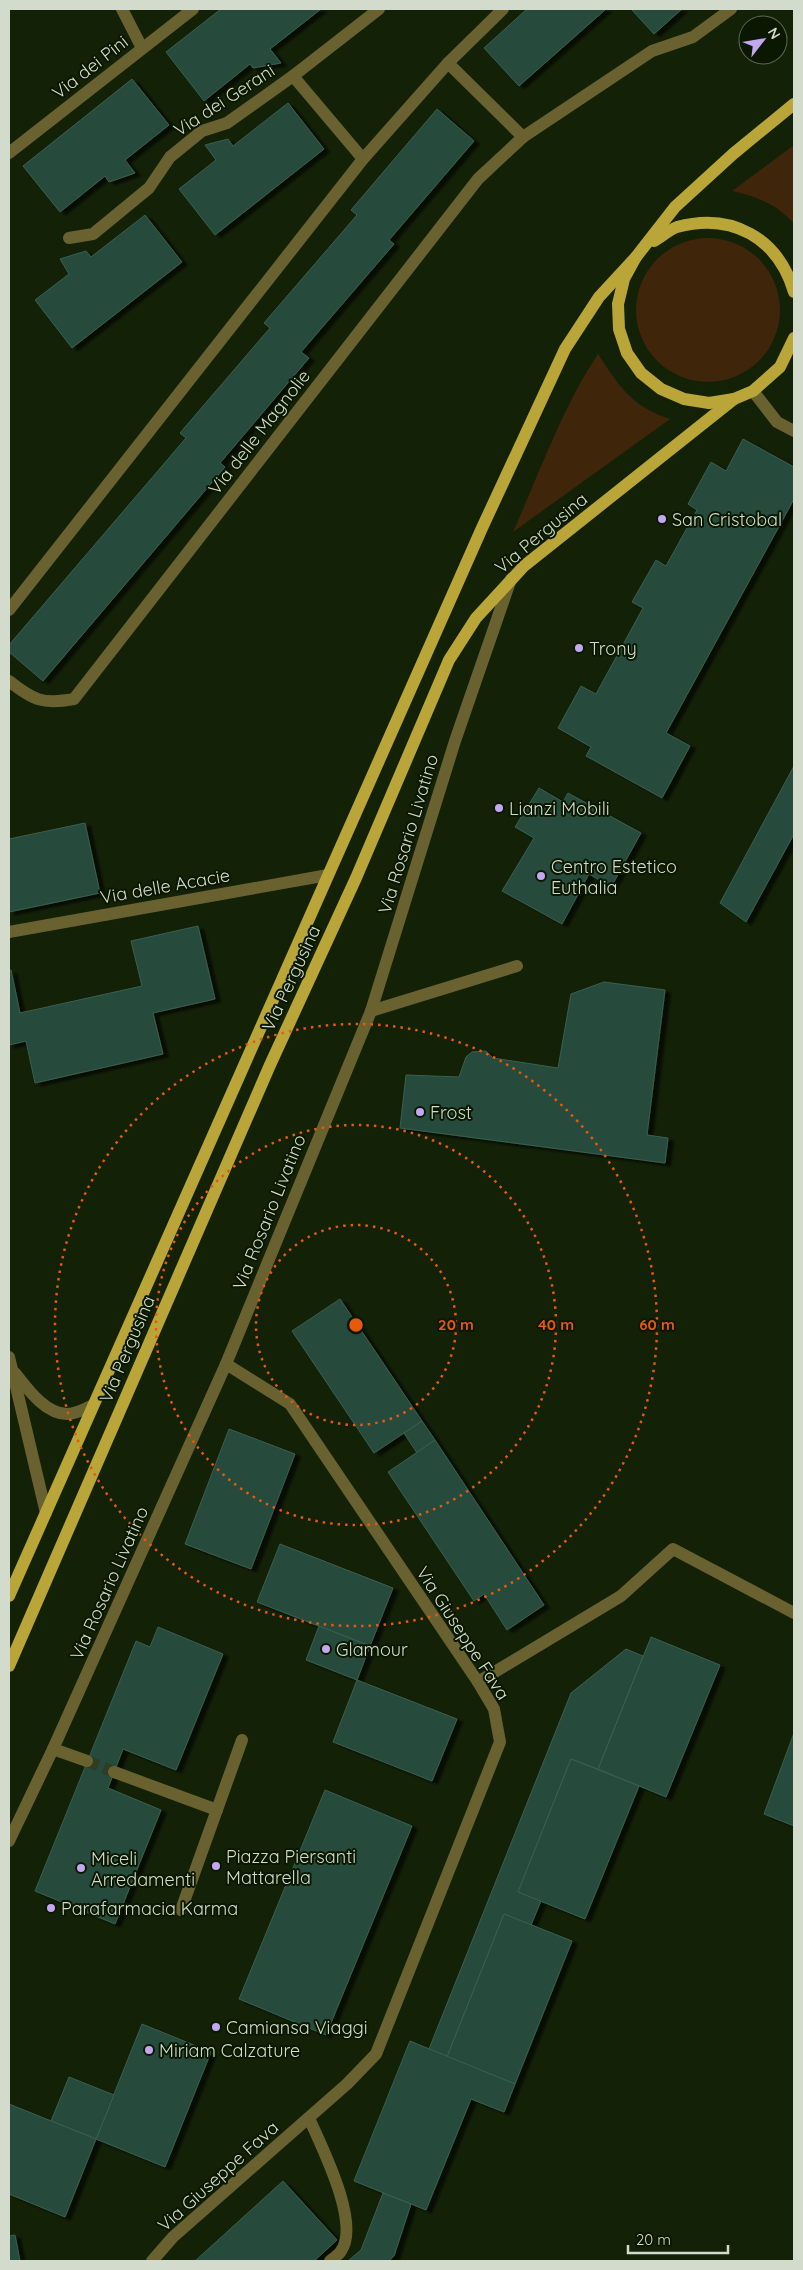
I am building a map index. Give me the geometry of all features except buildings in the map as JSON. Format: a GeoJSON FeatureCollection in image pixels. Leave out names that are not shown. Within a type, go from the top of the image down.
{"type":"FeatureCollection","features":[{"type":"Feature","properties":{"kind":"main road"},"geometry":{"type":"LineString","coordinates":[[648,245],[675,207],[733,154],[794,104]]}},
{"type":"Feature","properties":{"kind":"main road"},"geometry":{"type":"LineString","coordinates":[[648,245],[675,228],[708,222],[740,228],[768,245],[788,271],[794,292]]}},
{"type":"Feature","properties":{"kind":"main road","name":"Via Pergusina"},"geometry":{"type":"LineString","coordinates":[[9,1596],[482,528],[565,349],[599,297],[648,245]]}},
{"type":"Feature","properties":{"kind":"main road"},"geometry":{"type":"LineString","coordinates":[[636,257],[624,280],[618,304],[619,328],[627,353],[642,373],[661,389],[684,399],[709,403],[734,399],[753,391],[780,367],[794,338]]}},
{"type":"Feature","properties":{"kind":"main road","name":"Via Pergusina"},"geometry":{"type":"LineString","coordinates":[[9,1666],[270,1065],[356,878],[449,660],[476,618],[512,578],[734,399]]}},
{"type":"Feature","properties":{"kind":"street"},"geometry":{"type":"LineString","coordinates":[[122,9],[142,48]]}},
{"type":"Feature","properties":{"kind":"street","name":"Via dei Pini"},"geometry":{"type":"LineString","coordinates":[[9,153],[193,9]]}},
{"type":"Feature","properties":{"kind":"street","name":"Via dei Gerani"},"geometry":{"type":"LineString","coordinates":[[69,238],[93,234],[149,188],[170,157],[202,131],[227,123],[293,76],[379,9]]}},
{"type":"Feature","properties":{"kind":"street"},"geometry":{"type":"LineString","coordinates":[[9,610],[363,159],[448,64],[503,9]]}},
{"type":"Feature","properties":{"kind":"street","name":"Via delle Magnolie"},"geometry":{"type":"LineString","coordinates":[[9,681],[29,696],[54,702],[74,698],[478,179],[523,137],[652,51],[693,37],[731,9]]}},
{"type":"Feature","properties":{"kind":"street"},"geometry":{"type":"LineString","coordinates":[[448,64],[523,137]]}},
{"type":"Feature","properties":{"kind":"street"},"geometry":{"type":"LineString","coordinates":[[293,76],[363,159]]}},
{"type":"Feature","properties":{"kind":"street"},"geometry":{"type":"LineString","coordinates":[[753,391],[777,422],[794,432]]}},
{"type":"Feature","properties":{"kind":"street","name":"Via Rosario Livatino"},"geometry":{"type":"LineString","coordinates":[[9,1841],[53,1749],[226,1364],[371,1011],[455,741],[512,578]]}},
{"type":"Feature","properties":{"kind":"street","name":"Via delle Acacie"},"geometry":{"type":"LineString","coordinates":[[9,932],[328,875]]}},
{"type":"Feature","properties":{"kind":"street"},"geometry":{"type":"LineString","coordinates":[[371,1011],[517,966]]}},
{"type":"Feature","properties":{"kind":"street"},"geometry":{"type":"LineString","coordinates":[[10,1362],[30,1392],[49,1408],[66,1414],[78,1412],[93,1405]]}},
{"type":"Feature","properties":{"kind":"street"},"geometry":{"type":"LineString","coordinates":[[10,1362],[46,1513]]}},
{"type":"Feature","properties":{"kind":"street","name":"Via Giuseppe Fava"},"geometry":{"type":"LineString","coordinates":[[152,2261],[173,2237],[347,2084],[376,2054],[500,1742],[494,1709],[478,1682],[290,1404],[226,1364]]}},
{"type":"Feature","properties":{"kind":"street"},"geometry":{"type":"LineString","coordinates":[[478,1682],[621,1596],[673,1549],[794,1613]]}},
{"type":"Feature","properties":{"kind":"street"},"geometry":{"type":"LineString","coordinates":[[181,1910],[242,1740]]}},
{"type":"Feature","properties":{"kind":"street"},"geometry":{"type":"LineString","coordinates":[[53,1749],[87,1761]]}},
{"type":"Feature","properties":{"kind":"street"},"geometry":{"type":"LineString","coordinates":[[114,1772],[217,1810]]}},
{"type":"Feature","properties":{"kind":"street"},"geometry":{"type":"LineString","coordinates":[[309,2118],[341,2194],[347,2234],[342,2250],[330,2261]]}},
{"type":"Feature","properties":{"kind":"shaded area"},"geometry":{"type":"Polygon","coordinates":[[[794,145],[794,224],[788,217],[766,202],[732,191],[794,145]]]}},
{"type":"Feature","properties":{"kind":"shaded area"},"geometry":{"type":"Polygon","coordinates":[[[708,238],[722,239],[736,244],[748,250],[759,259],[768,270],[774,282],[779,296],[779,324],[774,338],[768,350],[759,361],[748,370],[736,376],[722,381],[708,382],[694,381],[680,376],[668,370],[657,361],[648,350],[642,338],[637,324],[636,310],[637,296],[642,282],[648,270],[657,259],[668,250],[680,244],[694,239],[708,238]]]}},
{"type":"Feature","properties":{"kind":"shaded area"},"geometry":{"type":"Polygon","coordinates":[[[598,354],[620,386],[628,394],[645,408],[670,419],[513,532],[552,441],[585,374],[598,354]]]}},
{"type":"Feature","properties":{"kind":"tunnel"},"geometry":{"type":"LineString","coordinates":[[87,1761],[114,1772]]}},
{"type":"Feature","properties":{"kind":"place","name":"San Cristobal"},"geometry":{"type":"Point","coordinates":[662,519]}},
{"type":"Feature","properties":{"kind":"place","name":"Trony"},"geometry":{"type":"Point","coordinates":[579,648]}},
{"type":"Feature","properties":{"kind":"place","name":"Lianzi Mobili"},"geometry":{"type":"Point","coordinates":[499,808]}},
{"type":"Feature","properties":{"kind":"place","name":"Centro Estetico Euthalia"},"geometry":{"type":"Point","coordinates":[541,876]}},
{"type":"Feature","properties":{"kind":"place","name":"Frost"},"geometry":{"type":"Point","coordinates":[420,1112]}},
{"type":"Feature","properties":{"kind":"place","name":"Glamour"},"geometry":{"type":"Point","coordinates":[326,1649]}},
{"type":"Feature","properties":{"kind":"place","name":"Piazza Piersanti Mattarella"},"geometry":{"type":"Point","coordinates":[216,1866]}},
{"type":"Feature","properties":{"kind":"place","name":"Miceli Arredamenti"},"geometry":{"type":"Point","coordinates":[81,1868]}},
{"type":"Feature","properties":{"kind":"place","name":"Parafarmacia Karma"},"geometry":{"type":"Point","coordinates":[51,1908]}},
{"type":"Feature","properties":{"kind":"place","name":"Camiansa Viaggi"},"geometry":{"type":"Point","coordinates":[216,2027]}},
{"type":"Feature","properties":{"kind":"place","name":"Miriam Calzature"},"geometry":{"type":"Point","coordinates":[149,2050]}}]}
